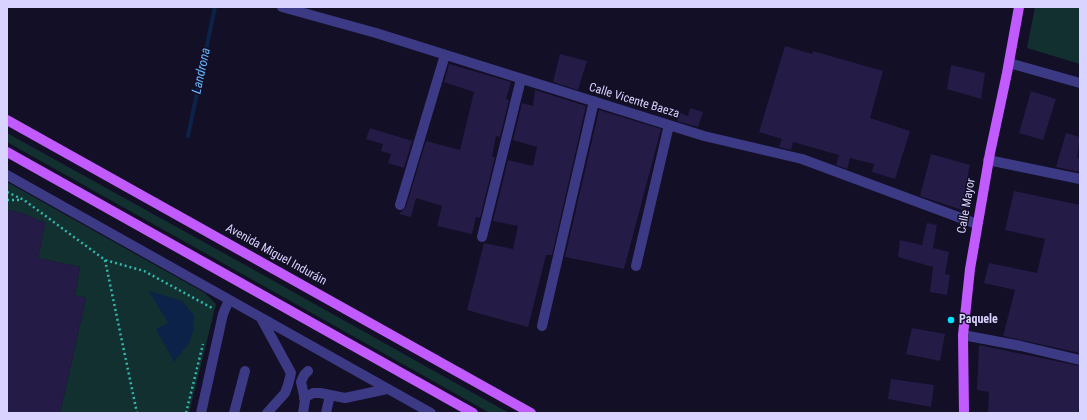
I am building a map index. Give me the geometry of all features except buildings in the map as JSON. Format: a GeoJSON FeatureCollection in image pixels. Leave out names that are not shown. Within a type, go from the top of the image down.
{"type":"FeatureCollection","features":[{"type":"Feature","properties":{"kind":"main road","name":"Calle Mayor"},"geometry":{"type":"LineString","coordinates":[[964,413],[963,335],[970,268],[988,160],[1009,63],[1019,7]]}},
{"type":"Feature","properties":{"kind":"main road","name":"Avenida Miguel Induráin"},"geometry":{"type":"LineString","coordinates":[[7,120],[532,413]]}},
{"type":"Feature","properties":{"kind":"main road"},"geometry":{"type":"LineString","coordinates":[[7,152],[472,413]]}},
{"type":"Feature","properties":{"kind":"street","name":"Calle Vicente Baeza"},"geometry":{"type":"LineString","coordinates":[[282,7],[376,33],[704,136],[802,159],[977,224]]}},
{"type":"Feature","properties":{"kind":"street"},"geometry":{"type":"LineString","coordinates":[[400,205],[445,55]]}},
{"type":"Feature","properties":{"kind":"street"},"geometry":{"type":"LineString","coordinates":[[1009,63],[1080,83]]}},
{"type":"Feature","properties":{"kind":"street"},"geometry":{"type":"LineString","coordinates":[[482,237],[521,79]]}},
{"type":"Feature","properties":{"kind":"street"},"geometry":{"type":"LineString","coordinates":[[542,326],[594,101]]}},
{"type":"Feature","properties":{"kind":"street"},"geometry":{"type":"LineString","coordinates":[[636,266],[670,125]]}},
{"type":"Feature","properties":{"kind":"street"},"geometry":{"type":"LineString","coordinates":[[988,160],[1080,179]]}},
{"type":"Feature","properties":{"kind":"street"},"geometry":{"type":"LineString","coordinates":[[7,175],[430,413]]}},
{"type":"Feature","properties":{"kind":"street"},"geometry":{"type":"LineString","coordinates":[[201,413],[223,314],[229,300]]}},
{"type":"Feature","properties":{"kind":"street"},"geometry":{"type":"LineString","coordinates":[[261,318],[291,373],[285,393],[267,413]]}},
{"type":"Feature","properties":{"kind":"street"},"geometry":{"type":"LineString","coordinates":[[963,335],[1021,346],[1080,360]]}},
{"type":"Feature","properties":{"kind":"street"},"geometry":{"type":"LineString","coordinates":[[234,413],[244,371]]}},
{"type":"Feature","properties":{"kind":"street"},"geometry":{"type":"LineString","coordinates":[[303,413],[304,398],[300,382],[304,374],[308,371]]}},
{"type":"Feature","properties":{"kind":"street"},"geometry":{"type":"LineString","coordinates":[[304,398],[313,393],[345,398],[387,389]]}},
{"type":"Feature","properties":{"kind":"street"},"geometry":{"type":"LineString","coordinates":[[326,413],[330,395]]}},
{"type":"Feature","properties":{"kind":"path"},"geometry":{"type":"LineString","coordinates":[[7,192],[24,200],[105,260],[144,271],[212,308],[210,316]]}},
{"type":"Feature","properties":{"kind":"path"},"geometry":{"type":"LineString","coordinates":[[7,200],[24,200]]}},
{"type":"Feature","properties":{"kind":"path"},"geometry":{"type":"LineString","coordinates":[[105,260],[138,413]]}},
{"type":"Feature","properties":{"kind":"path"},"geometry":{"type":"LineString","coordinates":[[186,413],[204,338]]}},
{"type":"Feature","properties":{"kind":"green space"},"geometry":{"type":"Polygon","coordinates":[[[1035,7],[1080,7],[1080,64],[1027,48],[1035,7]]]}},
{"type":"Feature","properties":{"kind":"green space"},"geometry":{"type":"Polygon","coordinates":[[[7,133],[509,413],[490,413],[7,142],[7,133]]]}},
{"type":"Feature","properties":{"kind":"green space"},"geometry":{"type":"Polygon","coordinates":[[[7,182],[205,293],[216,304],[189,413],[60,413],[86,298],[75,295],[80,267],[38,258],[45,223],[22,213],[7,210],[7,182]]]}},
{"type":"Feature","properties":{"kind":"water"},"geometry":{"type":"Polygon","coordinates":[[[149,291],[182,301],[194,315],[193,332],[189,343],[174,362],[156,329],[168,323],[149,291]]]}},
{"type":"Feature","properties":{"kind":"waterway","name":"Landrona"},"geometry":{"type":"LineString","coordinates":[[188,136],[215,7]]}},
{"type":"Feature","properties":{"kind":"place","name":"Paquele"},"geometry":{"type":"Point","coordinates":[951,320]}}]}
